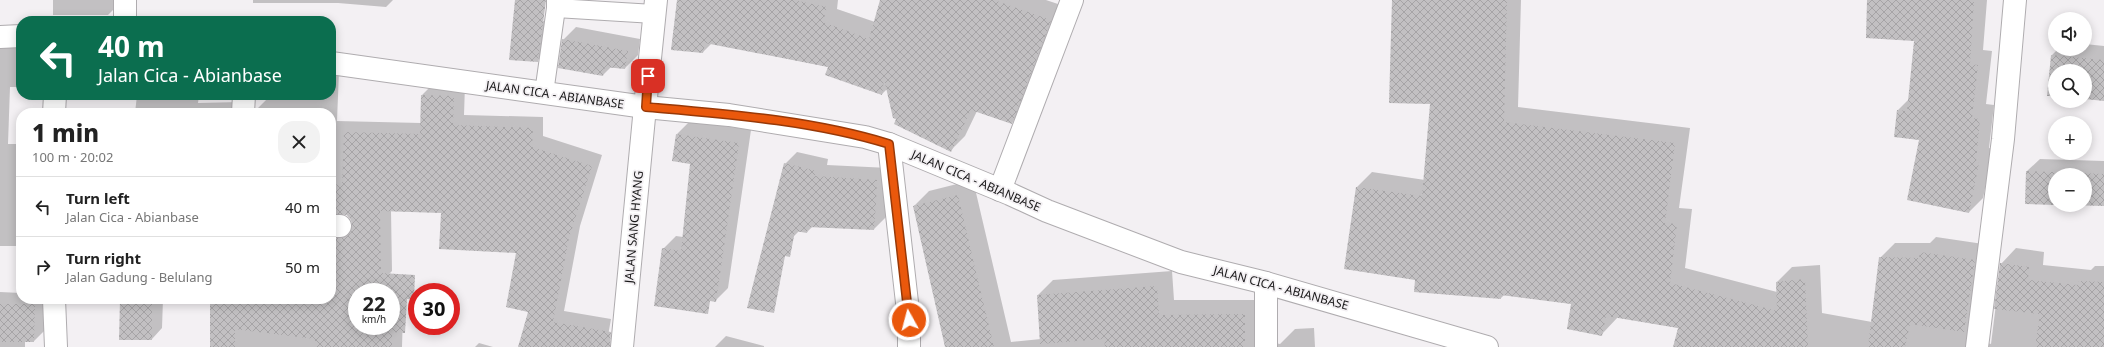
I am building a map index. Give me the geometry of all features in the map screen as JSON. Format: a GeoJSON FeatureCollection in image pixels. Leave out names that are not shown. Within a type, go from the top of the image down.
{"type":"FeatureCollection","features":[{"type":"Feature","properties":{"kind":"street"},"geometry":{"type":"LineString","coordinates":[[125,0],[125,16]]}},
{"type":"Feature","properties":{"kind":"street"},"geometry":{"type":"LineString","coordinates":[[1000,190],[1072,0]]}},
{"type":"Feature","properties":{"kind":"street"},"geometry":{"type":"LineString","coordinates":[[1977,347],[2004,139],[2015,0]]}},
{"type":"Feature","properties":{"kind":"street","name":"JALAN SANG HYANG"},"geometry":{"type":"LineString","coordinates":[[622,347],[655,7]]}},
{"type":"Feature","properties":{"kind":"street"},"geometry":{"type":"LineString","coordinates":[[0,37],[16,36]]}},
{"type":"Feature","properties":{"kind":"street","name":"JALAN CICA - ABIANBASE"},"geometry":{"type":"LineString","coordinates":[[336,64],[646,107],[729,115],[803,125],[865,137],[889,144],[1047,211],[1181,262],[1266,283],[1487,347]]}},
{"type":"Feature","properties":{"kind":"street"},"geometry":{"type":"LineString","coordinates":[[889,144],[909,320],[909,347]]}},
{"type":"Feature","properties":{"kind":"street"},"geometry":{"type":"LineString","coordinates":[[1266,283],[1266,347]]}},
{"type":"Feature","properties":{"kind":"street"},"geometry":{"type":"LineString","coordinates":[[54,304],[56,347]]}},
{"type":"Feature","properties":{"kind":"lane"},"geometry":{"type":"LineString","coordinates":[[544,93],[556,4],[655,7]]}},
{"type":"Feature","properties":{"kind":"building"},"geometry":{"type":"Polygon","coordinates":[[[515,0],[546,0],[538,62],[509,60],[515,0]]]}},
{"type":"Feature","properties":{"kind":"building"},"geometry":{"type":"Polygon","coordinates":[[[677,0],[793,0],[827,7],[823,22],[869,39],[880,0],[994,0],[1051,20],[1012,124],[971,110],[951,152],[894,124],[896,119],[893,118],[884,79],[882,95],[825,75],[828,67],[705,43],[703,53],[671,50],[677,0]]]}},
{"type":"Feature","properties":{"kind":"building"},"geometry":{"type":"Polygon","coordinates":[[[1392,0],[1507,0],[1504,122],[1675,143],[1665,223],[1677,224],[1670,283],[1777,311],[1776,282],[1805,279],[1808,347],[1673,347],[1678,328],[1606,316],[1602,336],[1567,329],[1571,304],[1501,295],[1501,299],[1414,292],[1415,280],[1344,269],[1356,187],[1422,196],[1430,104],[1389,103],[1392,0]]]}},
{"type":"Feature","properties":{"kind":"building"},"geometry":{"type":"Polygon","coordinates":[[[1867,0],[1974,0],[1970,64],[1978,65],[1972,118],[1980,119],[1976,162],[1979,163],[1969,213],[1907,200],[1919,140],[1894,137],[1897,110],[1907,111],[1914,41],[1866,38],[1867,0]]]}},
{"type":"Feature","properties":{"kind":"building"},"geometry":{"type":"Polygon","coordinates":[[[562,39],[628,51],[625,69],[605,67],[603,76],[558,68],[562,39]]]}},
{"type":"Feature","properties":{"kind":"building"},"geometry":{"type":"Polygon","coordinates":[[[2051,56],[2104,60],[2104,101],[2092,100],[2092,64],[2050,64],[2051,56]]]}},
{"type":"Feature","properties":{"kind":"building"},"geometry":{"type":"Polygon","coordinates":[[[421,95],[454,96],[453,125],[533,128],[532,147],[592,166],[569,238],[553,322],[611,332],[610,347],[518,347],[528,312],[506,307],[516,253],[439,249],[441,213],[380,211],[381,273],[415,275],[415,283],[408,283],[405,333],[400,333],[400,283],[348,283],[348,335],[392,335],[392,347],[315,347],[315,339],[235,329],[235,347],[210,347],[210,304],[336,304],[336,238],[346,237],[351,233],[352,226],[351,220],[347,215],[336,214],[336,184],[342,185],[344,132],[420,134],[421,95]]]}},
{"type":"Feature","properties":{"kind":"building"},"geometry":{"type":"Polygon","coordinates":[[[676,134],[739,143],[716,302],[710,301],[708,314],[654,306],[662,248],[681,251],[690,164],[672,161],[676,134]]]}},
{"type":"Feature","properties":{"kind":"building"},"geometry":{"type":"Polygon","coordinates":[[[784,163],[817,171],[815,176],[877,180],[876,202],[874,230],[808,227],[807,233],[795,231],[790,257],[785,256],[774,313],[747,308],[784,163]]]}},
{"type":"Feature","properties":{"kind":"building"},"geometry":{"type":"Polygon","coordinates":[[[2026,171],[2048,172],[2048,205],[2025,204],[2026,171]]]}},
{"type":"Feature","properties":{"kind":"building"},"geometry":{"type":"Polygon","coordinates":[[[2092,174],[2104,174],[2104,206],[2092,206],[2092,174]]]}},
{"type":"Feature","properties":{"kind":"building"},"geometry":{"type":"Polygon","coordinates":[[[958,195],[994,347],[945,347],[913,206],[958,195]]]}},
{"type":"Feature","properties":{"kind":"building"},"geometry":{"type":"Polygon","coordinates":[[[1920,252],[1975,260],[1964,332],[1910,324],[1905,347],[1868,347],[1879,257],[1919,258],[1920,252]]]}},
{"type":"Feature","properties":{"kind":"building"},"geometry":{"type":"Polygon","coordinates":[[[2000,263],[2029,267],[2028,280],[2078,285],[2079,281],[2104,282],[2104,347],[2035,347],[2040,314],[1994,309],[2000,263]]]}},
{"type":"Feature","properties":{"kind":"building"},"geometry":{"type":"Polygon","coordinates":[[[1157,286],[1159,315],[1245,314],[1245,347],[1105,347],[1104,339],[1040,344],[1037,295],[1157,286]]]}},
{"type":"Feature","properties":{"kind":"building"},"geometry":{"type":"Polygon","coordinates":[[[0,304],[35,304],[34,342],[0,342],[0,304]]]}},
{"type":"Feature","properties":{"kind":"building"},"geometry":{"type":"Polygon","coordinates":[[[120,304],[152,304],[152,340],[119,340],[120,304]]]}},
{"type":"Feature","properties":{"kind":"route"},"geometry":{"type":"LineString","coordinates":[[648,76],[646,107],[729,115],[803,125],[865,137],[889,144],[909,320]]}}]}
